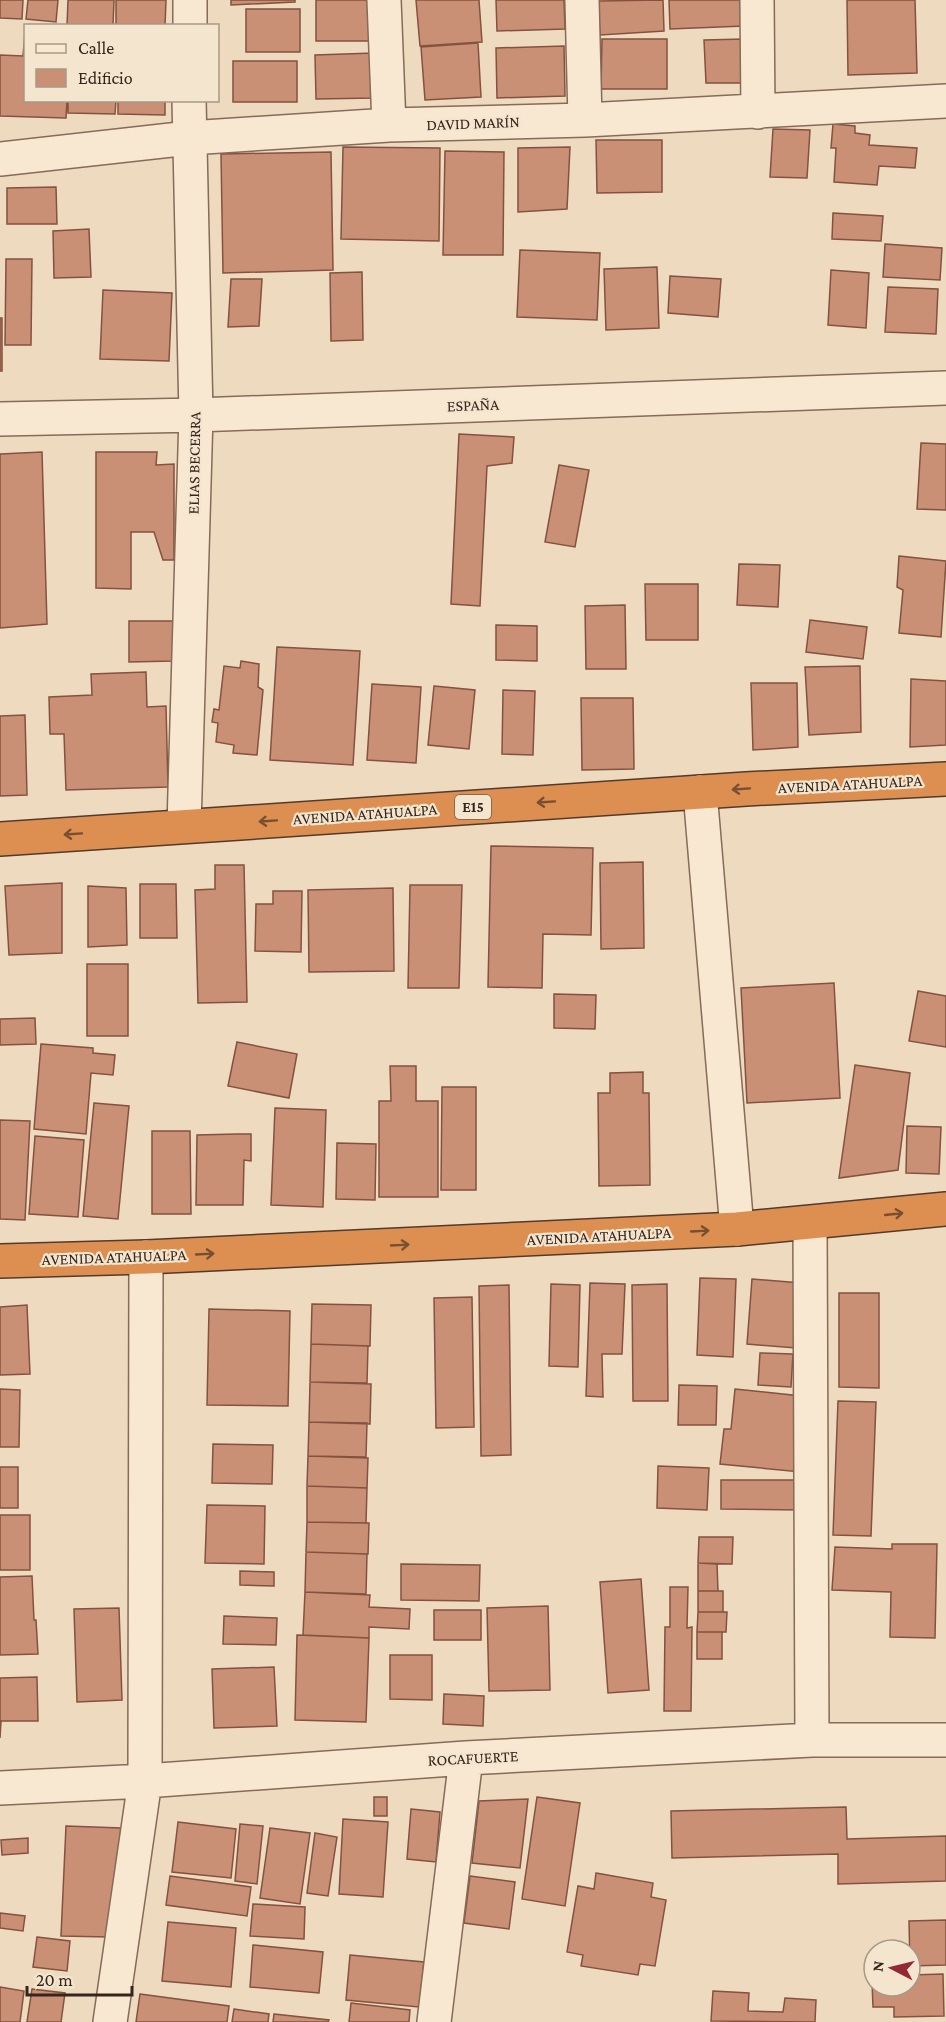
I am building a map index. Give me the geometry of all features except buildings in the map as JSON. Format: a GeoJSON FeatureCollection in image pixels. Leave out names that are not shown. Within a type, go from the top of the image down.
{"type":"FeatureCollection","features":[{"type":"Feature","properties":{"kind":"highway","name":"AVENIDA ATAHUALPA"},"geometry":{"type":"LineString","coordinates":[[0,839],[700,792],[946,779]]}},
{"type":"Feature","properties":{"kind":"highway","name":"AVENIDA ATAHUALPA"},"geometry":{"type":"LineString","coordinates":[[0,1261],[146,1257],[737,1229],[946,1209]]}},
{"type":"Feature","properties":{"kind":"street"},"geometry":{"type":"LineString","coordinates":[[190,0],[190,24]]}},
{"type":"Feature","properties":{"kind":"street"},"geometry":{"type":"LineString","coordinates":[[384,0],[390,126]]}},
{"type":"Feature","properties":{"kind":"street"},"geometry":{"type":"LineString","coordinates":[[582,0],[585,120]]}},
{"type":"Feature","properties":{"kind":"street"},"geometry":{"type":"LineString","coordinates":[[757,0],[758,112]]}},
{"type":"Feature","properties":{"kind":"street","name":"DAVID MARÍN"},"geometry":{"type":"LineString","coordinates":[[0,159],[189,138],[390,126],[585,120],[946,101]]}},
{"type":"Feature","properties":{"kind":"street","name":"ELIAS BECERRA"},"geometry":{"type":"LineString","coordinates":[[184,826],[196,415],[189,102]]}},
{"type":"Feature","properties":{"kind":"street","name":"ESPAÑA"},"geometry":{"type":"LineString","coordinates":[[0,419],[196,415],[946,388]]}},
{"type":"Feature","properties":{"kind":"street"},"geometry":{"type":"LineString","coordinates":[[700,792],[737,1229]]}},
{"type":"Feature","properties":{"kind":"street"},"geometry":{"type":"LineString","coordinates":[[810,1223],[812,1740]]}},
{"type":"Feature","properties":{"kind":"street"},"geometry":{"type":"LineString","coordinates":[[110,2022],[146,1781],[146,1257]]}},
{"type":"Feature","properties":{"kind":"street","name":"ROCAFUERTE"},"geometry":{"type":"LineString","coordinates":[[0,1788],[146,1781],[466,1758],[812,1740],[946,1740]]}},
{"type":"Feature","properties":{"kind":"street"},"geometry":{"type":"LineString","coordinates":[[434,2022],[466,1758]]}}]}
